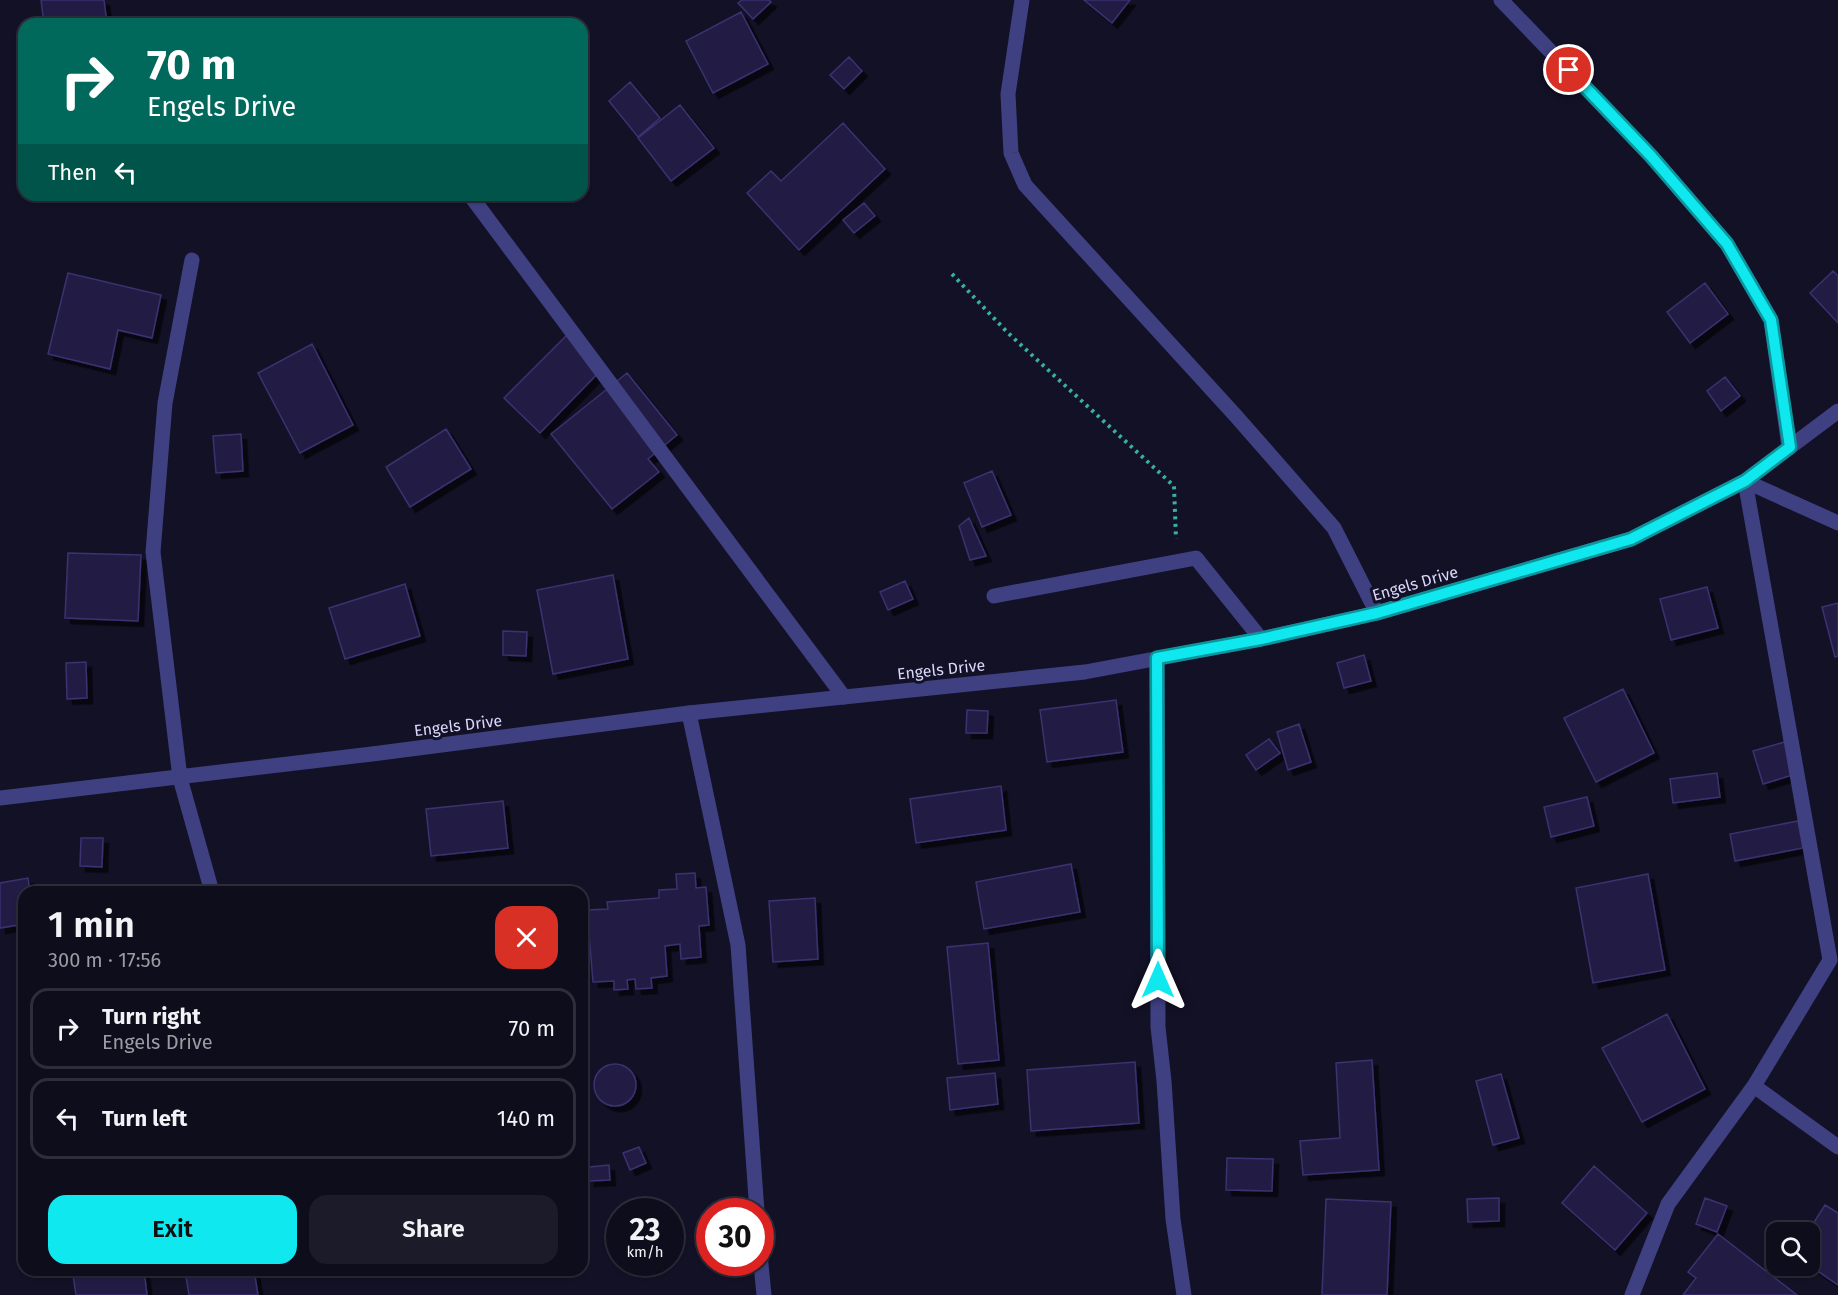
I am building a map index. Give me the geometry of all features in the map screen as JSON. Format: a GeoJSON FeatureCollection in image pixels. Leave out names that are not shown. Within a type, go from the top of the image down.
{"type":"FeatureCollection","features":[{"type":"Feature","properties":{"kind":"street"},"geometry":{"type":"LineString","coordinates":[[1022,0],[1008,94],[1011,153],[1025,185],[1235,415],[1334,528],[1377,613]]}},
{"type":"Feature","properties":{"kind":"street"},"geometry":{"type":"LineString","coordinates":[[1501,0],[1651,156],[1727,244],[1771,320],[1790,447]]}},
{"type":"Feature","properties":{"kind":"street"},"geometry":{"type":"LineString","coordinates":[[474,201],[844,697]]}},
{"type":"Feature","properties":{"kind":"street"},"geometry":{"type":"LineString","coordinates":[[192,260],[165,403],[153,552],[180,778],[210,886]]}},
{"type":"Feature","properties":{"kind":"street","name":"Engels Drive"},"geometry":{"type":"LineString","coordinates":[[0,798],[180,778],[689,713],[1085,672],[1261,639],[1377,613],[1631,539],[1745,481],[1838,411]]}},
{"type":"Feature","properties":{"kind":"street"},"geometry":{"type":"LineString","coordinates":[[1745,481],[1838,523]]}},
{"type":"Feature","properties":{"kind":"street"},"geometry":{"type":"LineString","coordinates":[[1632,1295],[1668,1204],[1754,1086],[1830,960],[1745,481]]}},
{"type":"Feature","properties":{"kind":"street"},"geometry":{"type":"LineString","coordinates":[[994,596],[1196,558],[1261,639]]}},
{"type":"Feature","properties":{"kind":"street"},"geometry":{"type":"LineString","coordinates":[[1157,658],[1158,1026],[1173,1219],[1184,1295]]}},
{"type":"Feature","properties":{"kind":"street"},"geometry":{"type":"LineString","coordinates":[[689,713],[738,945],[756,1198]]}},
{"type":"Feature","properties":{"kind":"street"},"geometry":{"type":"LineString","coordinates":[[1754,1086],[1838,1147]]}},
{"type":"Feature","properties":{"kind":"street"},"geometry":{"type":"LineString","coordinates":[[762,1276],[764,1295]]}},
{"type":"Feature","properties":{"kind":"path"},"geometry":{"type":"LineString","coordinates":[[952,274],[1015,340],[1174,486],[1177,561]]}},
{"type":"Feature","properties":{"kind":"building"},"geometry":{"type":"Polygon","coordinates":[[[41,0],[104,0],[106,18],[43,18],[41,0]]]}},
{"type":"Feature","properties":{"kind":"building"},"geometry":{"type":"Polygon","coordinates":[[[742,0],[769,0],[771,2],[753,19],[738,3],[742,0]]]}},
{"type":"Feature","properties":{"kind":"building"},"geometry":{"type":"Polygon","coordinates":[[[1084,0],[1130,0],[1112,23],[1084,0]]]}},
{"type":"Feature","properties":{"kind":"building"},"geometry":{"type":"Polygon","coordinates":[[[741,12],[768,64],[713,93],[686,41],[741,12]]]}},
{"type":"Feature","properties":{"kind":"building"},"geometry":{"type":"Polygon","coordinates":[[[849,57],[862,71],[844,89],[830,75],[849,57]]]}},
{"type":"Feature","properties":{"kind":"building"},"geometry":{"type":"Polygon","coordinates":[[[630,82],[660,118],[638,137],[609,101],[630,82]]]}},
{"type":"Feature","properties":{"kind":"building"},"geometry":{"type":"Polygon","coordinates":[[[680,105],[714,148],[671,181],[638,138],[680,105]]]}},
{"type":"Feature","properties":{"kind":"building"},"geometry":{"type":"Polygon","coordinates":[[[843,123],[885,169],[799,250],[747,193],[771,171],[781,181],[843,123]]]}},
{"type":"Feature","properties":{"kind":"building"},"geometry":{"type":"Polygon","coordinates":[[[864,203],[875,216],[854,233],[843,220],[864,203]]]}},
{"type":"Feature","properties":{"kind":"building"},"geometry":{"type":"Polygon","coordinates":[[[1833,271],[1838,276],[1838,323],[1810,293],[1833,271]]]}},
{"type":"Feature","properties":{"kind":"building"},"geometry":{"type":"Polygon","coordinates":[[[68,273],[161,295],[152,338],[118,330],[110,369],[48,354],[68,273]]]}},
{"type":"Feature","properties":{"kind":"building"},"geometry":{"type":"Polygon","coordinates":[[[1705,283],[1728,314],[1690,343],[1667,312],[1705,283]]]}},
{"type":"Feature","properties":{"kind":"building"},"geometry":{"type":"Polygon","coordinates":[[[569,333],[604,367],[540,433],[504,398],[569,333]]]}},
{"type":"Feature","properties":{"kind":"building"},"geometry":{"type":"Polygon","coordinates":[[[312,344],[353,425],[300,453],[258,373],[312,344]]]}},
{"type":"Feature","properties":{"kind":"building"},"geometry":{"type":"Polygon","coordinates":[[[627,373],[677,435],[648,459],[659,472],[612,509],[551,434],[627,373]]]}},
{"type":"Feature","properties":{"kind":"building"},"geometry":{"type":"Polygon","coordinates":[[[1725,377],[1740,396],[1721,411],[1707,391],[1725,377]]]}},
{"type":"Feature","properties":{"kind":"building"},"geometry":{"type":"Polygon","coordinates":[[[446,429],[471,469],[410,507],[386,467],[446,429]]]}},
{"type":"Feature","properties":{"kind":"building"},"geometry":{"type":"Polygon","coordinates":[[[241,434],[243,471],[216,473],[213,436],[241,434]]]}},
{"type":"Feature","properties":{"kind":"building"},"geometry":{"type":"Polygon","coordinates":[[[992,471],[1011,515],[982,527],[964,483],[992,471]]]}},
{"type":"Feature","properties":{"kind":"building"},"geometry":{"type":"Polygon","coordinates":[[[969,518],[986,556],[970,560],[959,526],[969,518]]]}},
{"type":"Feature","properties":{"kind":"building"},"geometry":{"type":"Polygon","coordinates":[[[68,553],[141,555],[138,621],[65,618],[68,553]]]}},
{"type":"Feature","properties":{"kind":"building"},"geometry":{"type":"Polygon","coordinates":[[[613,575],[628,659],[553,674],[537,590],[613,575]]]}},
{"type":"Feature","properties":{"kind":"building"},"geometry":{"type":"Polygon","coordinates":[[[905,581],[913,599],[888,610],[880,592],[905,581]]]}},
{"type":"Feature","properties":{"kind":"building"},"geometry":{"type":"Polygon","coordinates":[[[405,584],[420,636],[345,659],[329,608],[405,584]]]}},
{"type":"Feature","properties":{"kind":"building"},"geometry":{"type":"Polygon","coordinates":[[[1707,587],[1718,628],[1671,640],[1660,599],[1707,587]]]}},
{"type":"Feature","properties":{"kind":"building"},"geometry":{"type":"Polygon","coordinates":[[[1838,603],[1838,656],[1835,657],[1822,607],[1838,603]]]}},
{"type":"Feature","properties":{"kind":"building"},"geometry":{"type":"Polygon","coordinates":[[[503,631],[527,632],[526,656],[503,655],[503,631]]]}},
{"type":"Feature","properties":{"kind":"building"},"geometry":{"type":"Polygon","coordinates":[[[1364,655],[1371,681],[1344,688],[1337,663],[1364,655]]]}},
{"type":"Feature","properties":{"kind":"building"},"geometry":{"type":"Polygon","coordinates":[[[86,662],[87,698],[67,699],[66,663],[86,662]]]}},
{"type":"Feature","properties":{"kind":"building"},"geometry":{"type":"Polygon","coordinates":[[[1623,689],[1654,753],[1596,782],[1564,718],[1623,689]]]}},
{"type":"Feature","properties":{"kind":"building"},"geometry":{"type":"Polygon","coordinates":[[[1116,700],[1123,752],[1047,762],[1040,710],[1116,700]]]}},
{"type":"Feature","properties":{"kind":"building"},"geometry":{"type":"Polygon","coordinates":[[[967,710],[988,711],[987,733],[966,733],[967,710]]]}},
{"type":"Feature","properties":{"kind":"building"},"geometry":{"type":"Polygon","coordinates":[[[1299,724],[1311,762],[1288,770],[1277,732],[1299,724]]]}},
{"type":"Feature","properties":{"kind":"building"},"geometry":{"type":"Polygon","coordinates":[[[1269,739],[1280,753],[1256,770],[1246,755],[1269,739]]]}},
{"type":"Feature","properties":{"kind":"building"},"geometry":{"type":"Polygon","coordinates":[[[1788,741],[1796,774],[1763,784],[1753,751],[1788,741]]]}},
{"type":"Feature","properties":{"kind":"building"},"geometry":{"type":"Polygon","coordinates":[[[1717,773],[1720,797],[1673,803],[1670,779],[1717,773]]]}},
{"type":"Feature","properties":{"kind":"building"},"geometry":{"type":"Polygon","coordinates":[[[1001,786],[1006,830],[916,843],[910,799],[1001,786]]]}},
{"type":"Feature","properties":{"kind":"building"},"geometry":{"type":"Polygon","coordinates":[[[1587,797],[1594,826],[1551,837],[1544,807],[1587,797]]]}},
{"type":"Feature","properties":{"kind":"building"},"geometry":{"type":"Polygon","coordinates":[[[503,801],[508,848],[431,856],[426,809],[503,801]]]}},
{"type":"Feature","properties":{"kind":"building"},"geometry":{"type":"Polygon","coordinates":[[[1798,821],[1803,848],[1735,861],[1730,834],[1798,821]]]}},
{"type":"Feature","properties":{"kind":"building"},"geometry":{"type":"Polygon","coordinates":[[[81,838],[103,838],[102,867],[80,866],[81,838]]]}},
{"type":"Feature","properties":{"kind":"building"},"geometry":{"type":"Polygon","coordinates":[[[1071,864],[1080,912],[984,929],[976,882],[1071,864]]]}},
{"type":"Feature","properties":{"kind":"building"},"geometry":{"type":"Polygon","coordinates":[[[695,873],[696,888],[706,887],[709,925],[699,926],[701,957],[681,959],[680,944],[665,946],[667,976],[651,978],[652,988],[636,989],[635,979],[627,980],[628,989],[614,990],[614,981],[593,982],[588,910],[608,909],[607,902],[659,898],[659,890],[677,889],[676,874],[695,873]]]}},
{"type":"Feature","properties":{"kind":"building"},"geometry":{"type":"Polygon","coordinates":[[[1648,874],[1665,970],[1593,983],[1576,888],[1648,874]]]}},
{"type":"Feature","properties":{"kind":"building"},"geometry":{"type":"Polygon","coordinates":[[[28,878],[29,886],[18,886],[18,925],[0,928],[0,883],[28,878]]]}},
{"type":"Feature","properties":{"kind":"building"},"geometry":{"type":"Polygon","coordinates":[[[815,898],[818,959],[773,962],[769,901],[815,898]]]}},
{"type":"Feature","properties":{"kind":"building"},"geometry":{"type":"Polygon","coordinates":[[[988,943],[999,1060],[958,1064],[947,947],[988,943]]]}},
{"type":"Feature","properties":{"kind":"building"},"geometry":{"type":"Polygon","coordinates":[[[1667,1014],[1705,1089],[1642,1122],[1602,1048],[1667,1014]]]}},
{"type":"Feature","properties":{"kind":"building"},"geometry":{"type":"Polygon","coordinates":[[[1372,1060],[1379,1170],[1303,1175],[1300,1141],[1340,1138],[1336,1063],[1372,1060]]]}},
{"type":"Feature","properties":{"kind":"building"},"geometry":{"type":"Polygon","coordinates":[[[1135,1062],[1139,1123],[1031,1131],[1027,1070],[1135,1062]]]}},
{"type":"Feature","properties":{"kind":"building"},"geometry":{"type":"Polygon","coordinates":[[[615,1064],[623,1065],[630,1070],[635,1077],[635,1093],[630,1100],[623,1105],[615,1106],[607,1105],[600,1100],[595,1093],[594,1085],[595,1077],[600,1070],[607,1065],[615,1064]]]}},
{"type":"Feature","properties":{"kind":"building"},"geometry":{"type":"Polygon","coordinates":[[[995,1073],[998,1104],[950,1110],[947,1078],[995,1073]]]}},
{"type":"Feature","properties":{"kind":"building"},"geometry":{"type":"Polygon","coordinates":[[[1501,1074],[1519,1138],[1493,1145],[1476,1081],[1501,1074]]]}},
{"type":"Feature","properties":{"kind":"building"},"geometry":{"type":"Polygon","coordinates":[[[639,1147],[646,1163],[630,1170],[623,1153],[639,1147]]]}},
{"type":"Feature","properties":{"kind":"building"},"geometry":{"type":"Polygon","coordinates":[[[1227,1158],[1273,1159],[1272,1191],[1226,1190],[1227,1158]]]}},
{"type":"Feature","properties":{"kind":"building"},"geometry":{"type":"Polygon","coordinates":[[[609,1165],[610,1180],[589,1181],[589,1167],[609,1165]]]}},
{"type":"Feature","properties":{"kind":"building"},"geometry":{"type":"Polygon","coordinates":[[[1594,1166],[1647,1213],[1615,1250],[1562,1203],[1594,1166]]]}},
{"type":"Feature","properties":{"kind":"building"},"geometry":{"type":"Polygon","coordinates":[[[1499,1198],[1499,1221],[1468,1222],[1467,1199],[1499,1198]]]}},
{"type":"Feature","properties":{"kind":"building"},"geometry":{"type":"Polygon","coordinates":[[[1705,1198],[1727,1206],[1717,1232],[1696,1224],[1705,1198]]]}},
{"type":"Feature","properties":{"kind":"building"},"geometry":{"type":"Polygon","coordinates":[[[1326,1199],[1391,1202],[1387,1295],[1322,1295],[1326,1199]]]}},
{"type":"Feature","properties":{"kind":"building"},"geometry":{"type":"Polygon","coordinates":[[[1825,1205],[1838,1213],[1838,1285],[1820,1273],[1820,1222],[1814,1222],[1825,1205]]]}},
{"type":"Feature","properties":{"kind":"building"},"geometry":{"type":"Polygon","coordinates":[[[1718,1234],[1766,1271],[1766,1276],[1772,1276],[1797,1295],[1683,1295],[1696,1278],[1688,1272],[1718,1234]]]}},
{"type":"Feature","properties":{"kind":"building"},"geometry":{"type":"Polygon","coordinates":[[[73,1276],[145,1276],[147,1295],[76,1295],[73,1276]]]}},
{"type":"Feature","properties":{"kind":"building"},"geometry":{"type":"Polygon","coordinates":[[[186,1276],[255,1276],[258,1295],[189,1295],[186,1276]]]}},
{"type":"Feature","properties":{"kind":"route"},"geometry":{"type":"LineString","coordinates":[[1158,980],[1157,658],[1261,639],[1377,613],[1631,539],[1745,481],[1790,447],[1771,320],[1727,244],[1651,156],[1569,70]]}}]}
